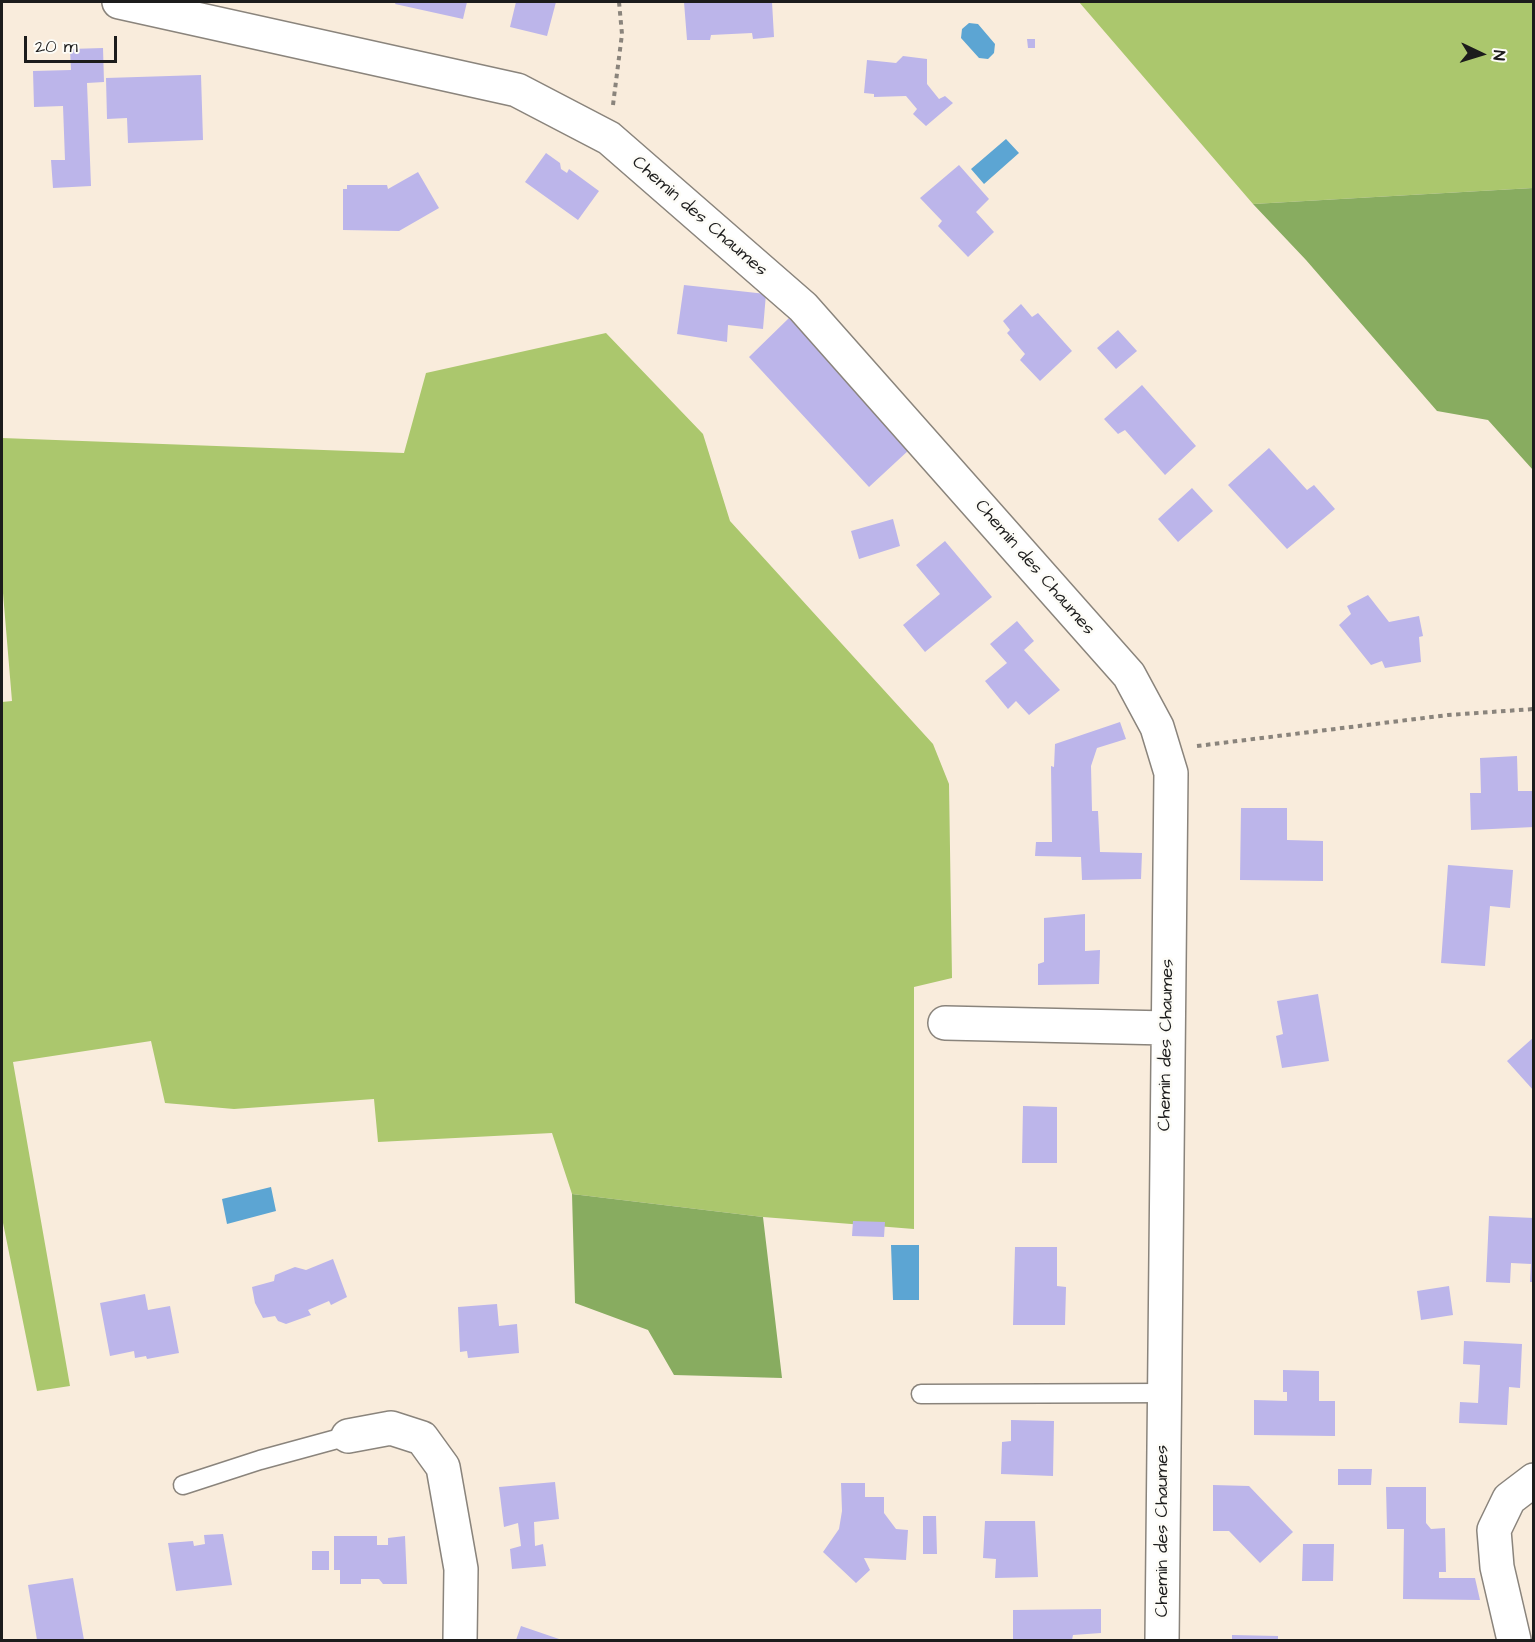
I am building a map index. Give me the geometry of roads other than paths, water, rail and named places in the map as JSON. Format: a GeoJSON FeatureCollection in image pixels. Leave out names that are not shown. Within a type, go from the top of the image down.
{"type":"FeatureCollection","features":[{"type":"Feature","properties":{"kind":"street","name":"Chemin des Chaumes"},"geometry":{"type":"LineString","coordinates":[[119,2],[517,90],[609,138],[803,307],[1129,675],[1157,727],[1166,750],[1171,773],[1162,1641]]}},
{"type":"Feature","properties":{"kind":"street"},"geometry":{"type":"LineString","coordinates":[[945,1023],[1167,1028]]}},
{"type":"Feature","properties":{"kind":"street"},"geometry":{"type":"LineString","coordinates":[[348,1436],[391,1428],[401,1431],[422,1438],[443,1467],[461,1569],[460,1641]]}},
{"type":"Feature","properties":{"kind":"street"},"geometry":{"type":"LineString","coordinates":[[1514,1641],[1497,1567],[1494,1530],[1509,1500],[1533,1480]]}},
{"type":"Feature","properties":{"kind":"lane"},"geometry":{"type":"LineString","coordinates":[[921,1394],[1164,1393]]}},
{"type":"Feature","properties":{"kind":"lane"},"geometry":{"type":"LineString","coordinates":[[183,1485],[260,1460],[348,1436]]}},
{"type":"Feature","properties":{"kind":"water"},"geometry":{"type":"Polygon","coordinates":[[[969,23],[978,24],[995,44],[994,53],[988,59],[979,58],[961,38],[962,29],[969,23]]]}},
{"type":"Feature","properties":{"kind":"water"},"geometry":{"type":"Polygon","coordinates":[[[1006,139],[1019,153],[984,184],[971,169],[1006,139]]]}},
{"type":"Feature","properties":{"kind":"water"},"geometry":{"type":"Polygon","coordinates":[[[271,1187],[276,1211],[227,1224],[222,1199],[271,1187]]]}},
{"type":"Feature","properties":{"kind":"water"},"geometry":{"type":"Polygon","coordinates":[[[891,1245],[919,1245],[919,1300],[893,1300],[891,1245]]]}}]}
